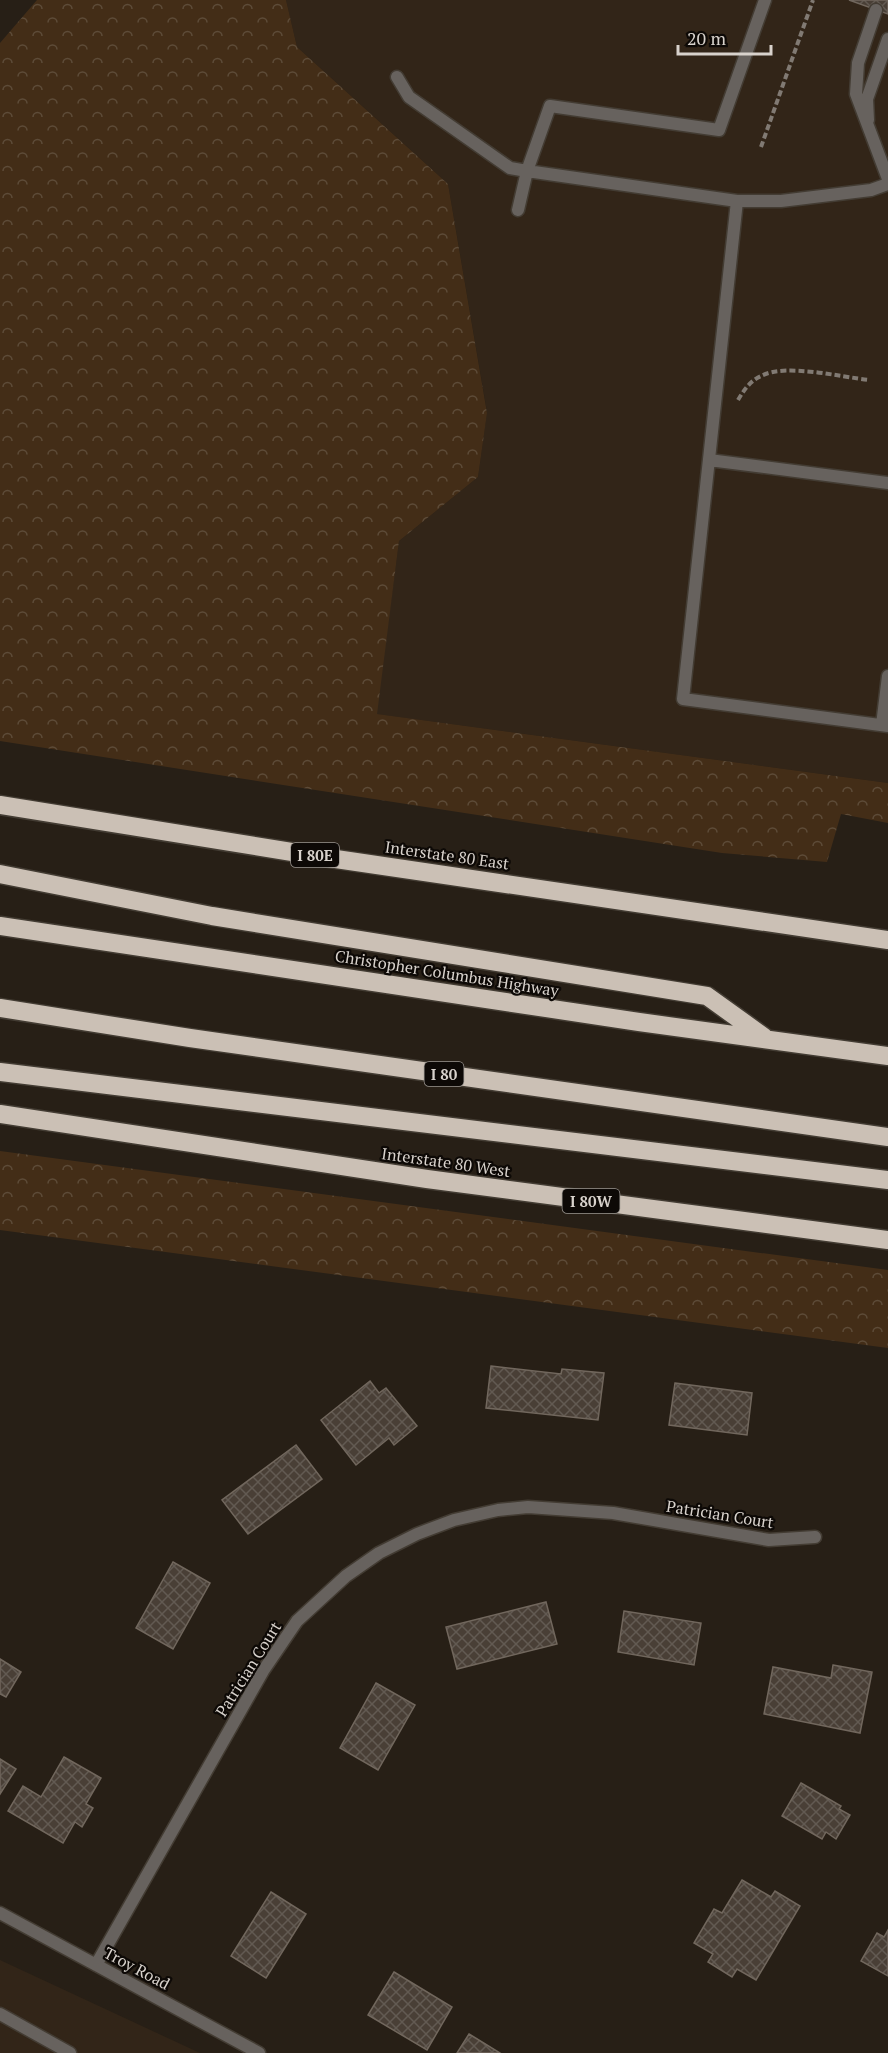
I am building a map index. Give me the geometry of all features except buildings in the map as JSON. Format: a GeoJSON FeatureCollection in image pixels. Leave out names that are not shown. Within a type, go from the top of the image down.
{"type":"FeatureCollection","features":[{"type":"Feature","properties":{"kind":"highway","name":"Interstate 80 East"},"geometry":{"type":"LineString","coordinates":[[0,805],[329,858],[888,940]]}},
{"type":"Feature","properties":{"kind":"highway"},"geometry":{"type":"LineString","coordinates":[[0,874],[212,916],[707,996],[768,1040]]}},
{"type":"Feature","properties":{"kind":"highway","name":"Christopher Columbus Highway"},"geometry":{"type":"LineString","coordinates":[[0,926],[888,1056]]}},
{"type":"Feature","properties":{"kind":"highway","name":"I 80"},"geometry":{"type":"LineString","coordinates":[[0,1008],[190,1038],[888,1137]]}},
{"type":"Feature","properties":{"kind":"highway"},"geometry":{"type":"LineString","coordinates":[[0,1072],[888,1180]]}},
{"type":"Feature","properties":{"kind":"highway","name":"Interstate 80 West"},"geometry":{"type":"LineString","coordinates":[[0,1114],[427,1179],[888,1240]]}},
{"type":"Feature","properties":{"kind":"street"},"geometry":{"type":"LineString","coordinates":[[518,210],[527,171],[550,106],[719,130],[765,0]]}},
{"type":"Feature","properties":{"kind":"street"},"geometry":{"type":"LineString","coordinates":[[397,77],[409,97],[510,168],[737,201],[781,201],[872,190],[888,182],[856,94],[858,63],[876,10]]}},
{"type":"Feature","properties":{"kind":"street"},"geometry":{"type":"LineString","coordinates":[[868,130],[867,99],[888,39]]}},
{"type":"Feature","properties":{"kind":"street"},"geometry":{"type":"LineString","coordinates":[[737,201],[683,699],[885,726],[888,676]]}},
{"type":"Feature","properties":{"kind":"street"},"geometry":{"type":"LineString","coordinates":[[709,460],[888,483]]}},
{"type":"Feature","properties":{"kind":"street","name":"Patrician Court"},"geometry":{"type":"LineString","coordinates":[[96,1965],[280,1645],[297,1621],[321,1598],[346,1576],[379,1553],[417,1534],[454,1520],[498,1510],[528,1507],[613,1513],[769,1540],[815,1537]]}},
{"type":"Feature","properties":{"kind":"street","name":"Troy Road"},"geometry":{"type":"LineString","coordinates":[[0,1913],[259,2053]]}},
{"type":"Feature","properties":{"kind":"street"},"geometry":{"type":"LineString","coordinates":[[0,2014],[70,2053]]}},
{"type":"Feature","properties":{"kind":"path"},"geometry":{"type":"LineString","coordinates":[[761,147],[813,0]]}},
{"type":"Feature","properties":{"kind":"path"},"geometry":{"type":"LineString","coordinates":[[736,405],[748,385],[760,376],[775,370],[869,380]]}},
{"type":"Feature","properties":{"kind":"shaded area"},"geometry":{"type":"Polygon","coordinates":[[[286,0],[888,0],[888,783],[376,714],[399,541],[478,477],[487,412],[448,184],[297,47],[286,0]]]}},
{"type":"Feature","properties":{"kind":"shaded area"},"geometry":{"type":"Polygon","coordinates":[[[0,1960],[200,2053],[0,2053],[0,1960]]]}},
{"type":"Feature","properties":{"kind":"green space"},"geometry":{"type":"Polygon","coordinates":[[[37,0],[286,0],[297,47],[448,184],[487,413],[478,477],[399,541],[377,714],[888,783],[888,823],[841,814],[827,862],[722,853],[0,741],[0,43],[37,0]]]}},
{"type":"Feature","properties":{"kind":"green space"},"geometry":{"type":"Polygon","coordinates":[[[0,1151],[888,1270],[888,1348],[0,1230],[0,1151]]]}}]}
